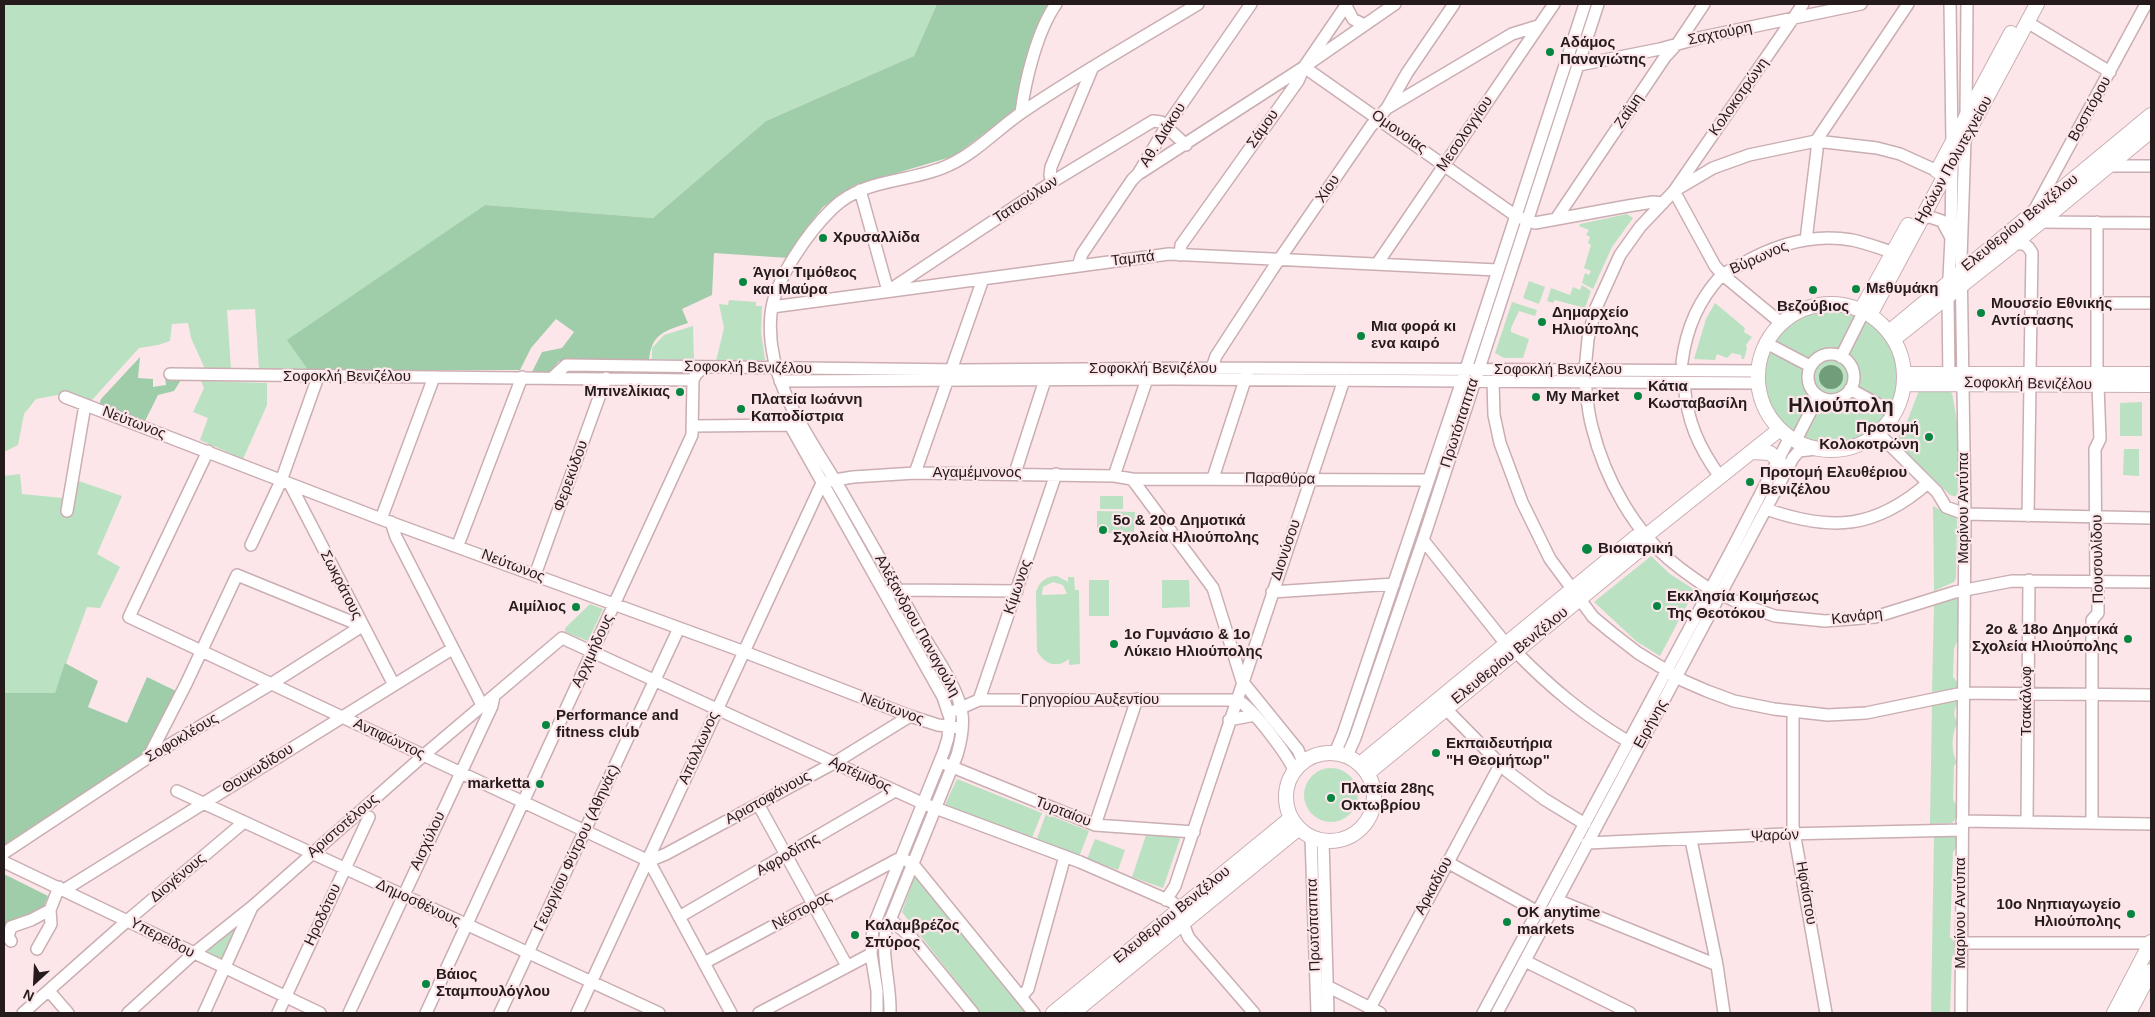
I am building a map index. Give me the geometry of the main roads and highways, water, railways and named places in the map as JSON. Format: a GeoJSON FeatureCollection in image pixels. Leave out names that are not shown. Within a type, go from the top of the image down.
{"type":"FeatureCollection","features":[{"type":"Feature","properties":{"kind":"main road","name":"Ηρώων Πολυτεχνείου"},"geometry":{"type":"LineString","coordinates":[[1958,142],[1966,116],[2026,4]]}},
{"type":"Feature","properties":{"kind":"main road","name":"Ηρώων Πολυτεχνείου"},"geometry":{"type":"LineString","coordinates":[[1864,315],[1922,218],[1958,142],[2037,4]]}},
{"type":"Feature","properties":{"kind":"main road","name":"Ελευθερίου Βενιζέλου"},"geometry":{"type":"LineString","coordinates":[[1891,336],[1955,284],[2014,244],[2036,217],[2151,115]]}},
{"type":"Feature","properties":{"kind":"main road","name":"Ελευθερίου Βενιζέλου"},"geometry":{"type":"LineString","coordinates":[[1891,336],[1948,297],[1961,271],[2109,166],[2151,130]]}},
{"type":"Feature","properties":{"kind":"main road","name":"Ηρώων Πολυτεχνείου"},"geometry":{"type":"LineString","coordinates":[[1864,315],[1892,252],[1945,169]]}},
{"type":"Feature","properties":{"kind":"main road"},"geometry":{"type":"LineString","coordinates":[[1827,303],[1843,304],[1864,315],[1891,336],[1901,356],[1904,379],[1897,408],[1878,433],[1862,443],[1847,448],[1816,449],[1789,434],[1768,416],[1761,399],[1757,377],[1765,343],[1781,324],[1796,313],[1811,306],[1827,303]]}},
{"type":"Feature","properties":{"kind":"main road","name":"Σοφοκλή Βενιζέλου"},"geometry":{"type":"LineString","coordinates":[[1904,379],[2097,379],[2151,374]]}},
{"type":"Feature","properties":{"kind":"main road","name":"Σοφοκλή Βενιζέλου"},"geometry":{"type":"LineString","coordinates":[[2097,379],[2151,385]]}},
{"type":"Feature","properties":{"kind":"main road","name":"Ελευθερίου Βενιζέλου"},"geometry":{"type":"LineString","coordinates":[[1364,769],[1575,594],[1636,537],[1647,535],[1752,452],[1789,434]]}},
{"type":"Feature","properties":{"kind":"main road"},"geometry":{"type":"LineString","coordinates":[[1752,452],[1770,453],[1779,461]]}},
{"type":"Feature","properties":{"kind":"main road"},"geometry":{"type":"LineString","coordinates":[[1341,754],[1364,769],[1373,785],[1374,797],[1372,810],[1367,821],[1359,831],[1336,841],[1317,839],[1295,823],[1287,806],[1286,794],[1288,782],[1299,766],[1318,755],[1341,754]]}},
{"type":"Feature","properties":{"kind":"main road","name":"Ελευθερίου Βενιζέλου"},"geometry":{"type":"LineString","coordinates":[[1053,1013],[1295,823]]}},
{"type":"Feature","properties":{"kind":"main road","name":"Ελευθερίου Βενιζέλου"},"geometry":{"type":"LineString","coordinates":[[1073,1013],[1179,915]]}},
{"type":"Feature","properties":{"kind":"main road"},"geometry":{"type":"LineString","coordinates":[[2114,1013],[2141,988],[2151,943]]}},
{"type":"Feature","properties":{"kind":"main road"},"geometry":{"type":"LineString","coordinates":[[2128,1013],[2151,971]]}},
{"type":"Feature","properties":{"kind":"place","name":"Αδάμος Παναγιώτης"},"geometry":{"type":"Point","coordinates":[1550,52]}},
{"type":"Feature","properties":{"kind":"place","name":"Χρυσαλλίδα"},"geometry":{"type":"Point","coordinates":[823,238]}},
{"type":"Feature","properties":{"kind":"place","name":"Άγιοι Τιμόθεος και Μαύρα"},"geometry":{"type":"Point","coordinates":[743,282]}},
{"type":"Feature","properties":{"kind":"place","name":"Μεθυμάκη"},"geometry":{"type":"Point","coordinates":[1856,289]}},
{"type":"Feature","properties":{"kind":"place","name":"Βεζούβιος"},"geometry":{"type":"Point","coordinates":[1813,290]}},
{"type":"Feature","properties":{"kind":"place","name":"Μουσείο Εθνικής Αντίστασης"},"geometry":{"type":"Point","coordinates":[1981,313]}},
{"type":"Feature","properties":{"kind":"place","name":"Δημαρχείο Ηλιούπολης"},"geometry":{"type":"Point","coordinates":[1542,322]}},
{"type":"Feature","properties":{"kind":"place","name":"Μια φορά κι ενα καιρό"},"geometry":{"type":"Point","coordinates":[1361,336]}},
{"type":"Feature","properties":{"kind":"place","name":"Μπινελίκιας"},"geometry":{"type":"Point","coordinates":[680,392]}},
{"type":"Feature","properties":{"kind":"place","name":"Κάτια Κωσταβασίλη"},"geometry":{"type":"Point","coordinates":[1638,396]}},
{"type":"Feature","properties":{"kind":"place","name":"My Market"},"geometry":{"type":"Point","coordinates":[1536,397]}},
{"type":"Feature","properties":{"kind":"place","name":"Πλατεία Ιωάννη Καποδίστρια"},"geometry":{"type":"Point","coordinates":[741,409]}},
{"type":"Feature","properties":{"kind":"place","name":"Προτομή Κολοκοτρώνη"},"geometry":{"type":"Point","coordinates":[1929,437]}},
{"type":"Feature","properties":{"kind":"place","name":"Προτομή Ελευθέριου Βενιζέλου"},"geometry":{"type":"Point","coordinates":[1750,482]}},
{"type":"Feature","properties":{"kind":"place","name":"5ο & 20ο Δημοτικά Σχολεία Ηλιούπολης"},"geometry":{"type":"Point","coordinates":[1103,530]}},
{"type":"Feature","properties":{"kind":"place","name":"Βιοιατρική"},"geometry":{"type":"Point","coordinates":[1587,549]}},
{"type":"Feature","properties":{"kind":"place","name":"Εκκλησία Κοιμήσεως Της Θεοτόκου"},"geometry":{"type":"Point","coordinates":[1657,606]}},
{"type":"Feature","properties":{"kind":"place","name":"Αιμίλιος"},"geometry":{"type":"Point","coordinates":[576,607]}},
{"type":"Feature","properties":{"kind":"place","name":"2ο & 18ο Δημοτικά Σχολεία Ηλιούπολης"},"geometry":{"type":"Point","coordinates":[2128,639]}},
{"type":"Feature","properties":{"kind":"place","name":"1ο Γυμνάσιο & 1ο Λύκειο Ηλιούπολης"},"geometry":{"type":"Point","coordinates":[1114,644]}},
{"type":"Feature","properties":{"kind":"place","name":"Performance and fitness club"},"geometry":{"type":"Point","coordinates":[546,725]}},
{"type":"Feature","properties":{"kind":"place","name":"Εκπαιδευτήρια \"Η Θεομήτωρ\""},"geometry":{"type":"Point","coordinates":[1436,753]}},
{"type":"Feature","properties":{"kind":"place","name":"marketta"},"geometry":{"type":"Point","coordinates":[540,784]}},
{"type":"Feature","properties":{"kind":"place","name":"Πλατεία 28ης Οκτωβρίου"},"geometry":{"type":"Point","coordinates":[1331,798]}},
{"type":"Feature","properties":{"kind":"place","name":"10ο Νηπιαγωγείο Ηλιούπολης"},"geometry":{"type":"Point","coordinates":[2131,914]}},
{"type":"Feature","properties":{"kind":"place","name":"OK anytime markets"},"geometry":{"type":"Point","coordinates":[1507,922]}},
{"type":"Feature","properties":{"kind":"place","name":"Καλαμβρέζος Σπύρος"},"geometry":{"type":"Point","coordinates":[855,935]}},
{"type":"Feature","properties":{"kind":"place","name":"Βάιος Σταμπουλόγλου"},"geometry":{"type":"Point","coordinates":[426,984]}},
{"type":"Feature","properties":{"kind":"district","name":"Ηλιούπολη"},"geometry":{"type":"Point","coordinates":[1841,406]}}]}
